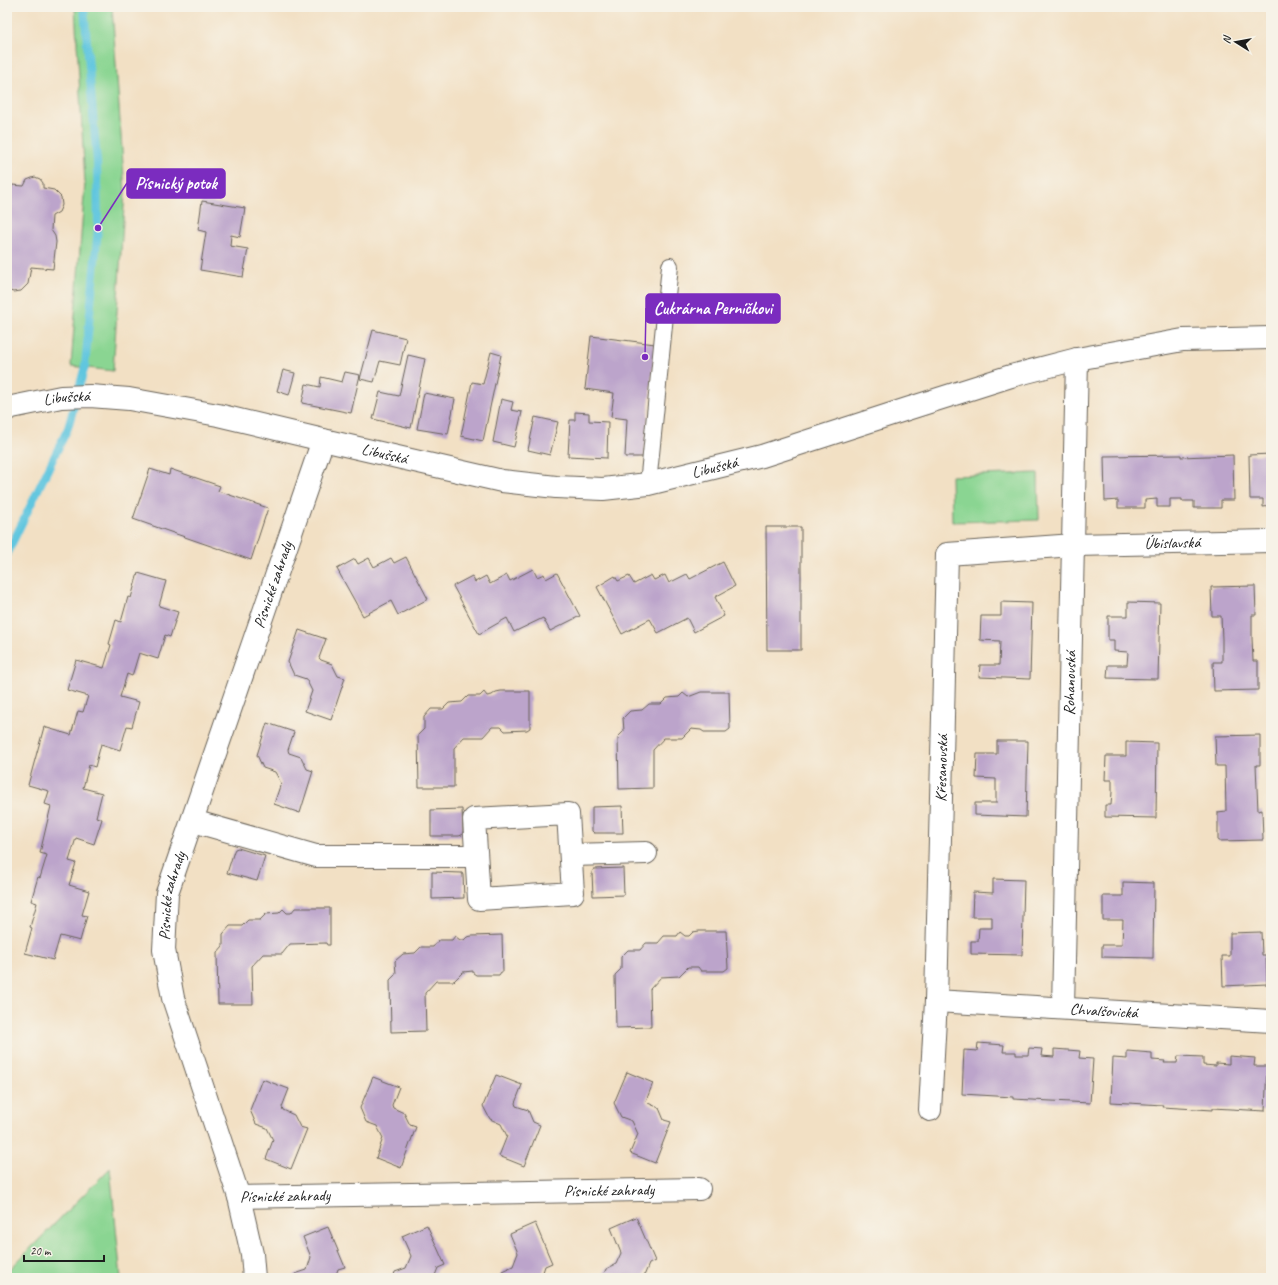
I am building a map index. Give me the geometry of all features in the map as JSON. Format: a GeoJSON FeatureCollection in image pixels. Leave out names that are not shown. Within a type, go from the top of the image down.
{"type":"FeatureCollection","features":[{"type":"Feature","properties":{"kind":"street","name":"Libušská"},"geometry":{"type":"LineString","coordinates":[[7,409],[61,397],[90,396],[129,399],[218,415],[502,480],[556,487],[604,489],[648,484],[762,456],[1011,376],[1077,359],[1183,340],[1271,338]]}},
{"type":"Feature","properties":{"kind":"street","name":"Rohanovská"},"geometry":{"type":"LineString","coordinates":[[1063,1008],[1077,359]]}},
{"type":"Feature","properties":{"kind":"street","name":"Písnické zahrady"},"geometry":{"type":"LineString","coordinates":[[323,440],[167,893],[164,950],[173,998],[239,1197],[699,1189]]}},
{"type":"Feature","properties":{"kind":"street","name":"Úbislavská"},"geometry":{"type":"LineString","coordinates":[[1074,545],[1271,542]]}},
{"type":"Feature","properties":{"kind":"street","name":"Křesanovská"},"geometry":{"type":"LineString","coordinates":[[930,1110],[936,1001],[947,554],[1074,545]]}},
{"type":"Feature","properties":{"kind":"street"},"geometry":{"type":"LineString","coordinates":[[568,814],[571,855],[573,893],[479,899],[474,819],[568,814]]}},
{"type":"Feature","properties":{"kind":"street"},"geometry":{"type":"LineString","coordinates":[[193,821],[316,856],[476,856]]}},
{"type":"Feature","properties":{"kind":"street"},"geometry":{"type":"LineString","coordinates":[[571,855],[646,853]]}},
{"type":"Feature","properties":{"kind":"street","name":"Chvalšovická"},"geometry":{"type":"LineString","coordinates":[[936,1001],[1271,1021]]}},
{"type":"Feature","properties":{"kind":"street"},"geometry":{"type":"LineString","coordinates":[[239,1197],[252,1254],[254,1278]]}},
{"type":"Feature","properties":{"kind":"lane"},"geometry":{"type":"LineString","coordinates":[[648,484],[670,266]]}},
{"type":"Feature","properties":{"kind":"green space"},"geometry":{"type":"Polygon","coordinates":[[[75,7],[112,7],[125,192],[113,371],[71,366],[85,183],[75,7]]]}},
{"type":"Feature","properties":{"kind":"green space"},"geometry":{"type":"Polygon","coordinates":[[[1038,473],[1039,520],[952,522],[951,476],[1038,473]]]}},
{"type":"Feature","properties":{"kind":"green space"},"geometry":{"type":"Polygon","coordinates":[[[110,1168],[121,1278],[7,1278],[7,1272],[110,1168]]]}},
{"type":"Feature","properties":{"kind":"building"},"geometry":{"type":"Polygon","coordinates":[[[35,177],[40,179],[43,183],[43,188],[54,190],[61,197],[62,205],[59,212],[52,216],[51,230],[55,236],[56,242],[53,269],[31,267],[28,284],[21,291],[13,292],[7,290],[7,232],[12,185],[24,186],[27,180],[35,177]]]}},
{"type":"Feature","properties":{"kind":"building"},"geometry":{"type":"Polygon","coordinates":[[[202,201],[245,208],[240,237],[231,235],[230,246],[248,249],[243,277],[200,270],[206,232],[198,230],[202,201]]]}},
{"type":"Feature","properties":{"kind":"building"},"geometry":{"type":"Polygon","coordinates":[[[373,330],[406,338],[400,365],[380,361],[374,382],[360,379],[373,330]]]}},
{"type":"Feature","properties":{"kind":"building"},"geometry":{"type":"Polygon","coordinates":[[[591,336],[655,344],[644,457],[625,457],[627,419],[611,417],[614,393],[585,389],[591,336]]]}},
{"type":"Feature","properties":{"kind":"building"},"geometry":{"type":"Polygon","coordinates":[[[491,352],[501,355],[483,441],[461,436],[472,382],[483,384],[491,352]]]}},
{"type":"Feature","properties":{"kind":"building"},"geometry":{"type":"Polygon","coordinates":[[[408,355],[425,359],[411,428],[373,419],[380,392],[399,396],[408,355]]]}},
{"type":"Feature","properties":{"kind":"building"},"geometry":{"type":"Polygon","coordinates":[[[283,370],[295,373],[289,395],[277,391],[283,370]]]}},
{"type":"Feature","properties":{"kind":"building"},"geometry":{"type":"Polygon","coordinates":[[[345,372],[360,375],[351,413],[302,403],[306,384],[320,387],[321,377],[342,382],[345,372]]]}},
{"type":"Feature","properties":{"kind":"building"},"geometry":{"type":"Polygon","coordinates":[[[424,393],[455,399],[448,434],[417,429],[424,393]]]}},
{"type":"Feature","properties":{"kind":"building"},"geometry":{"type":"Polygon","coordinates":[[[501,399],[513,402],[511,410],[522,412],[514,447],[493,442],[501,399]]]}},
{"type":"Feature","properties":{"kind":"building"},"geometry":{"type":"Polygon","coordinates":[[[575,412],[589,413],[589,421],[608,422],[607,458],[568,456],[570,420],[575,420],[575,412]]]}},
{"type":"Feature","properties":{"kind":"building"},"geometry":{"type":"Polygon","coordinates":[[[535,417],[558,422],[550,455],[528,450],[535,417]]]}},
{"type":"Feature","properties":{"kind":"building"},"geometry":{"type":"Polygon","coordinates":[[[1271,454],[1271,506],[1263,507],[1263,499],[1250,499],[1249,455],[1271,454]]]}},
{"type":"Feature","properties":{"kind":"building"},"geometry":{"type":"Polygon","coordinates":[[[1181,455],[1181,457],[1233,455],[1234,500],[1221,500],[1221,508],[1194,508],[1194,501],[1182,501],[1182,499],[1170,499],[1170,507],[1157,507],[1157,499],[1145,500],[1145,508],[1118,508],[1118,500],[1105,501],[1104,456],[1181,455]]]}},
{"type":"Feature","properties":{"kind":"building"},"geometry":{"type":"Polygon","coordinates":[[[150,469],[169,475],[170,469],[220,486],[218,491],[268,508],[251,560],[133,519],[150,469]]]}},
{"type":"Feature","properties":{"kind":"building"},"geometry":{"type":"Polygon","coordinates":[[[766,527],[801,527],[801,650],[767,650],[766,527]]]}},
{"type":"Feature","properties":{"kind":"building"},"geometry":{"type":"Polygon","coordinates":[[[406,557],[428,599],[398,615],[391,601],[363,616],[337,569],[355,559],[358,564],[369,558],[374,567],[391,558],[394,563],[406,557]]]}},
{"type":"Feature","properties":{"kind":"building"},"geometry":{"type":"Polygon","coordinates":[[[723,562],[735,586],[715,597],[724,616],[694,632],[687,618],[658,633],[650,619],[622,634],[597,587],[615,576],[618,581],[629,576],[634,584],[651,575],[654,580],[665,575],[669,583],[687,574],[690,579],[723,562]]]}},
{"type":"Feature","properties":{"kind":"building"},"geometry":{"type":"Polygon","coordinates":[[[533,569],[537,577],[544,574],[546,579],[557,573],[580,616],[550,631],[543,618],[514,632],[507,618],[479,634],[453,586],[472,576],[475,582],[486,576],[490,584],[507,575],[510,581],[533,569]]]}},
{"type":"Feature","properties":{"kind":"building"},"geometry":{"type":"Polygon","coordinates":[[[138,573],[166,581],[159,606],[178,612],[170,637],[165,635],[158,659],[139,653],[132,676],[127,674],[120,697],[139,702],[132,727],[127,726],[120,750],[101,744],[95,767],[89,765],[83,788],[102,793],[96,817],[102,819],[94,844],[76,838],[69,861],[76,863],[69,885],[89,891],[82,915],[87,916],[80,941],[60,936],[53,960],[25,953],[32,928],[30,927],[37,903],[31,901],[38,877],[40,878],[47,855],[40,853],[51,806],[45,804],[49,791],[28,785],[44,727],[71,735],[78,711],[83,712],[88,696],[67,690],[76,660],[104,668],[111,645],[109,644],[116,620],[121,622],[128,597],[131,598],[138,573]]]}},
{"type":"Feature","properties":{"kind":"building"},"geometry":{"type":"Polygon","coordinates":[[[1255,586],[1256,615],[1252,615],[1252,638],[1253,661],[1258,661],[1258,690],[1214,691],[1213,662],[1222,662],[1222,639],[1221,616],[1212,616],[1211,587],[1255,586]]]}},
{"type":"Feature","properties":{"kind":"building"},"geometry":{"type":"Polygon","coordinates":[[[1001,602],[1032,603],[1030,679],[979,677],[980,665],[999,665],[1000,641],[980,640],[981,616],[1001,616],[1001,602]]]}},
{"type":"Feature","properties":{"kind":"building"},"geometry":{"type":"Polygon","coordinates":[[[1128,602],[1160,603],[1158,679],[1107,678],[1108,665],[1127,665],[1128,652],[1114,651],[1114,640],[1108,640],[1108,616],[1128,616],[1128,602]]]}},
{"type":"Feature","properties":{"kind":"building"},"geometry":{"type":"Polygon","coordinates":[[[299,630],[326,639],[319,658],[332,664],[338,676],[345,678],[331,720],[305,711],[312,691],[306,679],[294,675],[288,662],[299,630]]]}},
{"type":"Feature","properties":{"kind":"building"},"geometry":{"type":"Polygon","coordinates":[[[501,691],[530,691],[530,728],[527,730],[505,731],[501,727],[492,727],[483,737],[464,737],[454,748],[454,787],[419,787],[418,735],[424,729],[424,717],[431,709],[443,709],[449,703],[462,702],[468,696],[480,696],[484,692],[487,696],[501,691]]]}},
{"type":"Feature","properties":{"kind":"building"},"geometry":{"type":"Polygon","coordinates":[[[701,692],[729,692],[730,729],[726,732],[704,732],[701,730],[691,729],[682,738],[664,738],[653,750],[653,788],[619,789],[618,737],[624,731],[623,718],[630,711],[642,710],[649,704],[661,704],[667,698],[679,697],[683,693],[688,697],[701,692]]]}},
{"type":"Feature","properties":{"kind":"building"},"geometry":{"type":"Polygon","coordinates":[[[267,723],[294,732],[288,750],[289,753],[301,757],[307,769],[313,771],[300,813],[274,804],[281,783],[275,772],[263,768],[257,755],[267,723]]]}},
{"type":"Feature","properties":{"kind":"building"},"geometry":{"type":"Polygon","coordinates":[[[1260,735],[1260,765],[1256,765],[1258,811],[1262,810],[1263,840],[1218,841],[1218,812],[1226,811],[1225,766],[1216,766],[1215,736],[1260,735]]]}},
{"type":"Feature","properties":{"kind":"building"},"geometry":{"type":"Polygon","coordinates":[[[997,741],[1028,741],[1026,817],[975,815],[975,803],[996,803],[996,779],[976,778],[977,754],[997,754],[997,741]]]}},
{"type":"Feature","properties":{"kind":"building"},"geometry":{"type":"Polygon","coordinates":[[[1126,742],[1157,743],[1156,818],[1105,817],[1105,805],[1111,805],[1112,792],[1112,780],[1105,780],[1106,756],[1126,756],[1126,742]]]}},
{"type":"Feature","properties":{"kind":"building"},"geometry":{"type":"Polygon","coordinates":[[[622,806],[623,833],[594,833],[592,831],[592,807],[622,806]]]}},
{"type":"Feature","properties":{"kind":"building"},"geometry":{"type":"Polygon","coordinates":[[[462,809],[462,835],[431,836],[431,810],[462,809]]]}},
{"type":"Feature","properties":{"kind":"building"},"geometry":{"type":"Polygon","coordinates":[[[238,848],[265,856],[257,881],[227,873],[234,851],[238,848]]]}},
{"type":"Feature","properties":{"kind":"building"},"geometry":{"type":"Polygon","coordinates":[[[623,868],[624,895],[593,896],[592,872],[594,869],[623,868]]]}},
{"type":"Feature","properties":{"kind":"building"},"geometry":{"type":"Polygon","coordinates":[[[432,872],[462,873],[464,898],[432,899],[432,872]]]}},
{"type":"Feature","properties":{"kind":"building"},"geometry":{"type":"Polygon","coordinates":[[[993,879],[1024,880],[1022,955],[971,954],[971,941],[978,941],[979,928],[992,928],[992,917],[972,917],[973,892],[993,893],[993,879]]]}},
{"type":"Feature","properties":{"kind":"building"},"geometry":{"type":"Polygon","coordinates":[[[1123,882],[1154,883],[1153,958],[1102,957],[1102,945],[1122,945],[1123,920],[1103,920],[1103,896],[1123,896],[1123,882]]]}},
{"type":"Feature","properties":{"kind":"building"},"geometry":{"type":"Polygon","coordinates":[[[295,908],[330,908],[330,945],[327,945],[326,943],[290,944],[282,954],[263,954],[252,966],[253,1004],[218,1004],[217,953],[223,946],[223,934],[230,926],[242,926],[248,920],[260,920],[266,914],[279,913],[283,909],[287,913],[291,913],[295,908]]]}},
{"type":"Feature","properties":{"kind":"building"},"geometry":{"type":"Polygon","coordinates":[[[726,931],[728,968],[724,971],[701,971],[698,967],[688,967],[679,976],[661,977],[650,989],[651,1027],[616,1028],[615,975],[621,969],[621,957],[628,950],[640,950],[646,943],[658,943],[664,936],[677,936],[680,932],[685,936],[689,936],[693,932],[726,931]]]}},
{"type":"Feature","properties":{"kind":"building"},"geometry":{"type":"Polygon","coordinates":[[[1261,932],[1262,955],[1266,955],[1267,984],[1223,986],[1222,956],[1230,956],[1230,933],[1261,932]]]}},
{"type":"Feature","properties":{"kind":"building"},"geometry":{"type":"Polygon","coordinates":[[[502,935],[503,972],[499,975],[476,975],[473,971],[463,972],[454,981],[436,981],[425,993],[426,1031],[391,1032],[390,980],[396,974],[395,961],[403,954],[415,953],[421,947],[433,947],[439,940],[452,940],[455,936],[460,940],[464,940],[467,937],[472,936],[502,935]]]}},
{"type":"Feature","properties":{"kind":"building"},"geometry":{"type":"Polygon","coordinates":[[[978,1043],[1004,1045],[1003,1052],[1016,1052],[1016,1055],[1028,1055],[1029,1048],[1042,1049],[1041,1056],[1054,1057],[1054,1049],[1080,1051],[1079,1058],[1093,1059],[1090,1103],[1013,1099],[1013,1097],[962,1094],[964,1050],[977,1051],[978,1043]]]}},
{"type":"Feature","properties":{"kind":"building"},"geometry":{"type":"Polygon","coordinates":[[[1127,1051],[1152,1053],[1152,1060],[1165,1061],[1164,1063],[1177,1063],[1178,1056],[1203,1057],[1203,1065],[1216,1066],[1216,1063],[1229,1064],[1229,1056],[1255,1058],[1254,1066],[1267,1066],[1265,1111],[1213,1108],[1213,1110],[1111,1102],[1113,1058],[1127,1059],[1127,1051]]]}},
{"type":"Feature","properties":{"kind":"building"},"geometry":{"type":"Polygon","coordinates":[[[627,1072],[653,1083],[646,1101],[659,1108],[664,1120],[671,1122],[655,1163],[630,1153],[638,1134],[632,1121],[621,1117],[614,1103],[627,1072]]]}},
{"type":"Feature","properties":{"kind":"building"},"geometry":{"type":"Polygon","coordinates":[[[496,1075],[522,1085],[515,1103],[516,1106],[528,1110],[533,1122],[540,1125],[524,1166],[499,1156],[507,1136],[501,1124],[490,1119],[483,1106],[496,1075]]]}},
{"type":"Feature","properties":{"kind":"building"},"geometry":{"type":"Polygon","coordinates":[[[373,1077],[399,1087],[392,1105],[393,1108],[404,1113],[410,1125],[416,1127],[401,1168],[376,1158],[383,1138],[377,1126],[366,1122],[360,1108],[373,1077]]]}},
{"type":"Feature","properties":{"kind":"building"},"geometry":{"type":"Polygon","coordinates":[[[262,1079],[289,1089],[282,1107],[283,1110],[294,1115],[300,1127],[307,1129],[291,1169],[266,1159],[273,1140],[267,1128],[256,1124],[250,1110],[262,1079]]]}},
{"type":"Feature","properties":{"kind":"building"},"geometry":{"type":"Polygon","coordinates":[[[636,1217],[655,1261],[649,1264],[644,1276],[640,1278],[602,1278],[606,1269],[616,1264],[621,1253],[611,1228],[636,1217]]]}},
{"type":"Feature","properties":{"kind":"building"},"geometry":{"type":"Polygon","coordinates":[[[535,1223],[552,1263],[545,1266],[541,1278],[499,1278],[502,1271],[513,1266],[518,1253],[510,1234],[535,1223]]]}},
{"type":"Feature","properties":{"kind":"building"},"geometry":{"type":"Polygon","coordinates":[[[427,1225],[445,1265],[438,1268],[434,1278],[393,1278],[395,1272],[406,1268],[411,1256],[402,1236],[427,1225]]]}},
{"type":"Feature","properties":{"kind":"building"},"geometry":{"type":"Polygon","coordinates":[[[328,1227],[345,1267],[338,1269],[335,1278],[294,1278],[295,1274],[307,1270],[311,1257],[303,1237],[328,1227]]]}},
{"type":"Feature","properties":{"kind":"waterway"},"geometry":{"type":"LineString","coordinates":[[7,554],[68,428],[85,366],[98,228],[97,162],[84,7]]}},
{"type":"Feature","properties":{"kind":"place","name":"Písnický potok"},"geometry":{"type":"Point","coordinates":[98,228]}},
{"type":"Feature","properties":{"kind":"place","name":"Cukrárna Perníčkovi"},"geometry":{"type":"Point","coordinates":[645,357]}}]}
